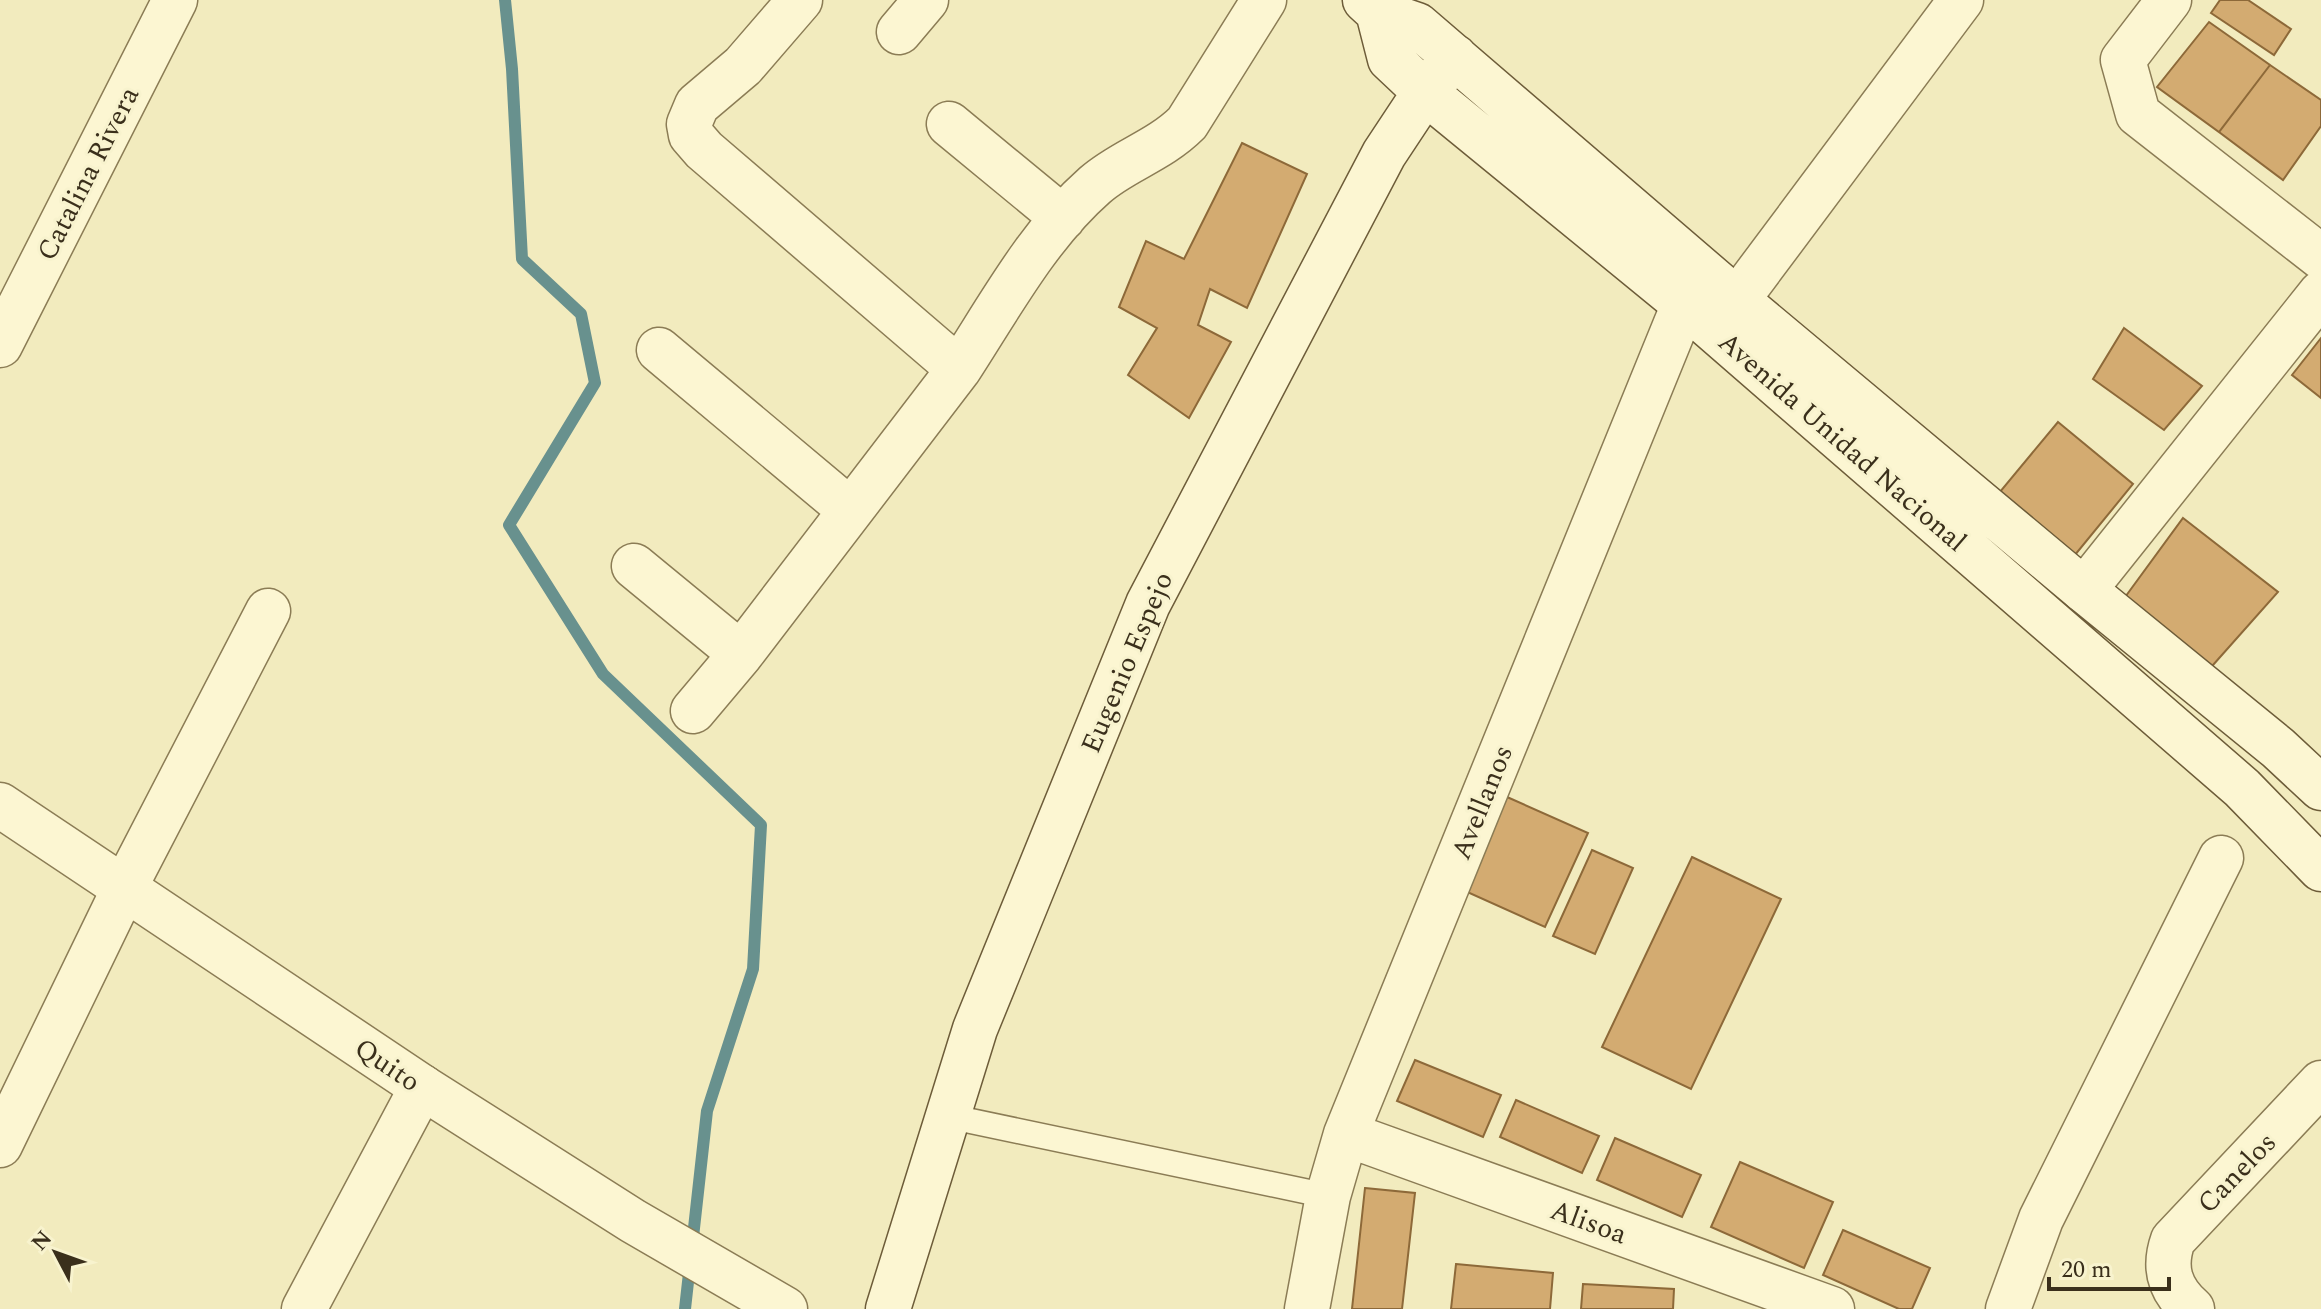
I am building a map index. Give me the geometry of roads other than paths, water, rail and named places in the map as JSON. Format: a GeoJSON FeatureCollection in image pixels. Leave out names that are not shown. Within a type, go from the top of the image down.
{"type":"FeatureCollection","features":[{"type":"Feature","properties":{"kind":"street","name":"Catalina Rivera"},"geometry":{"type":"LineString","coordinates":[[0,345],[175,0]]}},
{"type":"Feature","properties":{"kind":"street"},"geometry":{"type":"LineString","coordinates":[[800,0],[743,66],[697,105],[689,124],[691,135],[715,160],[959,369]]}},
{"type":"Feature","properties":{"kind":"street"},"geometry":{"type":"LineString","coordinates":[[693,711],[741,654],[959,369],[1052,229],[1097,183],[1173,138],[1187,123],[1264,0]]}},
{"type":"Feature","properties":{"kind":"street"},"geometry":{"type":"LineString","coordinates":[[1737,300],[1961,0]]}},
{"type":"Feature","properties":{"kind":"street"},"geometry":{"type":"LineString","coordinates":[[2169,0],[2123,60],[2138,114],[2321,257]]}},
{"type":"Feature","properties":{"kind":"street","name":"Avenida Unidad Nacional"},"geometry":{"type":"LineString","coordinates":[[1372,6],[1417,25],[1737,300],[2084,590],[2314,777]]}},
{"type":"Feature","properties":{"kind":"street","name":"Avenida Unidad Nacional"},"geometry":{"type":"LineString","coordinates":[[1372,6],[1390,59],[1425,92],[1684,304],[2242,788],[2321,869]]}},
{"type":"Feature","properties":{"kind":"street","name":"Eugenio Espejo"},"geometry":{"type":"LineString","coordinates":[[888,1309],[975,1029],[1148,604],[1384,154],[1425,92],[1455,57]]}},
{"type":"Feature","properties":{"kind":"street"},"geometry":{"type":"LineString","coordinates":[[949,124],[1063,218]]}},
{"type":"Feature","properties":{"kind":"street"},"geometry":{"type":"LineString","coordinates":[[2084,590],[2321,293]]}},
{"type":"Feature","properties":{"kind":"street","name":"Avellanos"},"geometry":{"type":"LineString","coordinates":[[1307,1309],[1328,1196],[1346,1134],[1684,304]]}},
{"type":"Feature","properties":{"kind":"street"},"geometry":{"type":"LineString","coordinates":[[659,350],[850,510]]}},
{"type":"Feature","properties":{"kind":"street"},"geometry":{"type":"LineString","coordinates":[[634,566],[741,654]]}},
{"type":"Feature","properties":{"kind":"street"},"geometry":{"type":"LineString","coordinates":[[0,1145],[125,887],[268,611]]}},
{"type":"Feature","properties":{"kind":"street","name":"Quito"},"geometry":{"type":"LineString","coordinates":[[0,805],[434,1095],[633,1221],[785,1309]]}},
{"type":"Feature","properties":{"kind":"street"},"geometry":{"type":"LineString","coordinates":[[2008,1309],[2041,1219],[2221,858]]}},
{"type":"Feature","properties":{"kind":"street","name":"Canelos"},"geometry":{"type":"LineString","coordinates":[[2192,1309],[2172,1285],[2167,1268],[2173,1240],[2321,1083]]}},
{"type":"Feature","properties":{"kind":"street"},"geometry":{"type":"LineString","coordinates":[[304,1309],[434,1095]]}},
{"type":"Feature","properties":{"kind":"street","name":"Alisoa"},"geometry":{"type":"LineString","coordinates":[[1346,1134],[1832,1309]]}},
{"type":"Feature","properties":{"kind":"lane"},"geometry":{"type":"LineString","coordinates":[[947,1116],[1328,1196]]}},
{"type":"Feature","properties":{"kind":"waterway"},"geometry":{"type":"LineString","coordinates":[[505,0],[512,69],[522,259],[581,314],[595,383],[509,525],[603,674],[761,825],[753,969],[707,1111],[692,1246]]}},
{"type":"Feature","properties":{"kind":"waterway"},"geometry":{"type":"LineString","coordinates":[[685,1309],[690,1264]]}}]}
